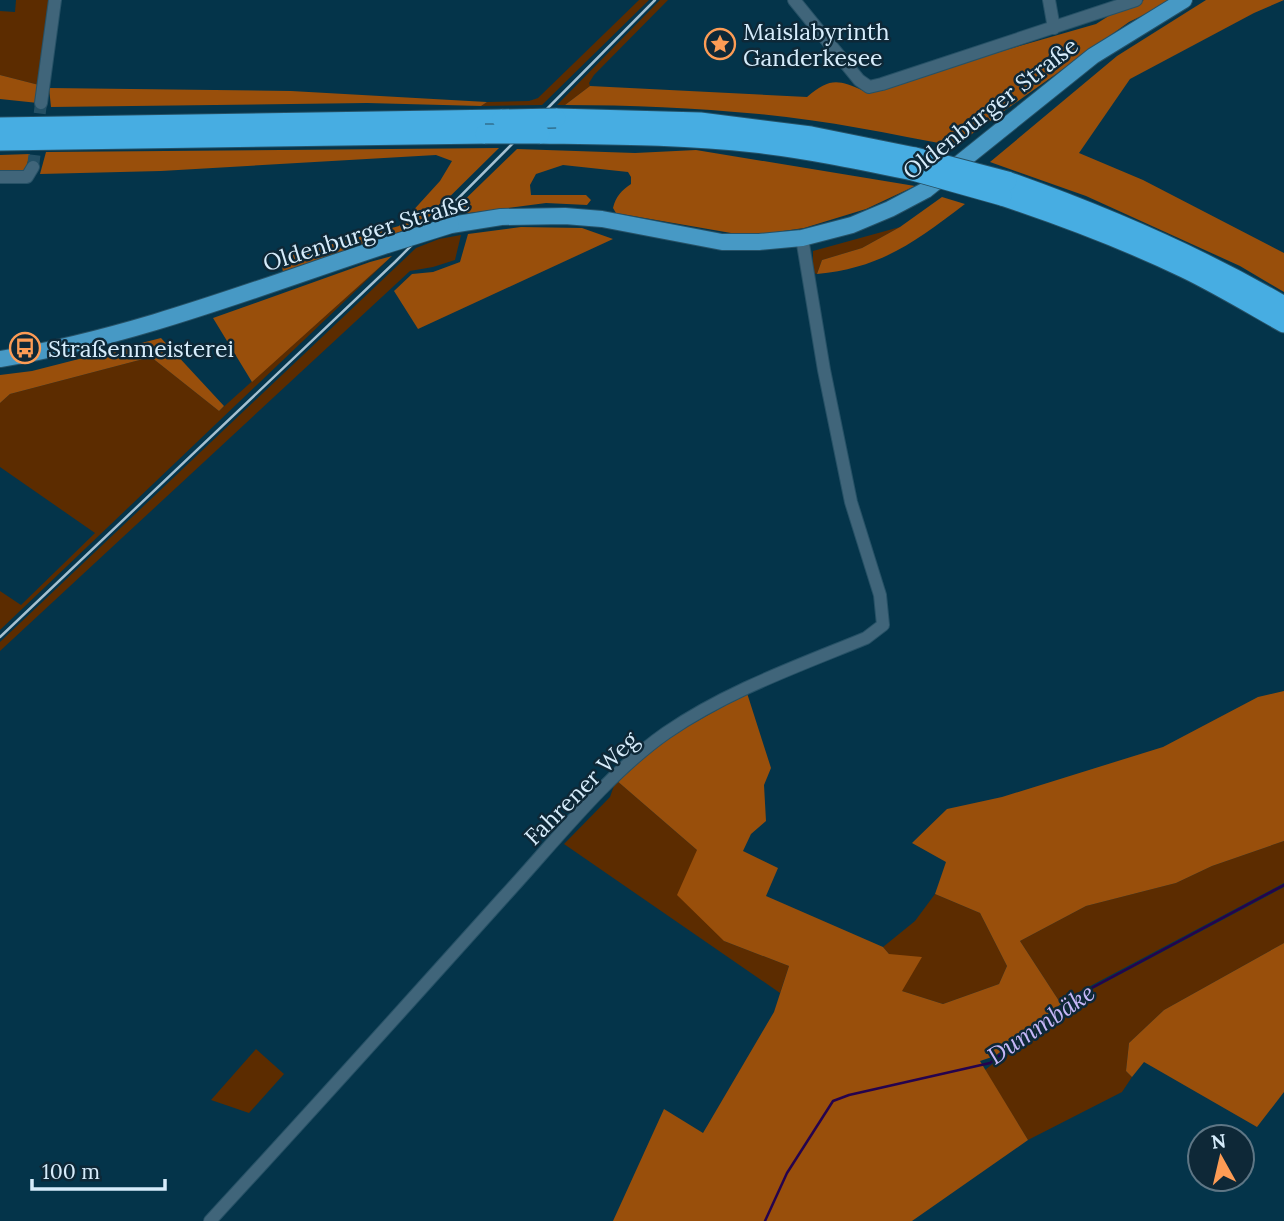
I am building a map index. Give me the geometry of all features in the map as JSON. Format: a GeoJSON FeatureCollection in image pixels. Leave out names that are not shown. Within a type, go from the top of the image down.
{"type":"FeatureCollection","features":[{"type":"Feature","properties":{"kind":"highway"},"geometry":{"type":"LineString","coordinates":[[0,114],[36,118],[61,126]]}},
{"type":"Feature","properties":{"kind":"highway"},"geometry":{"type":"LineString","coordinates":[[0,127],[556,118],[701,122],[810,136],[1083,208],[1220,270],[1284,306]]}},
{"type":"Feature","properties":{"kind":"highway"},"geometry":{"type":"LineString","coordinates":[[0,141],[485,134],[641,135],[753,143],[914,164]]}},
{"type":"Feature","properties":{"kind":"highway"},"geometry":{"type":"LineString","coordinates":[[1004,188],[1152,253],[1220,286],[1284,323]]}},
{"type":"Feature","properties":{"kind":"main road","name":"Oldenburger Straße"},"geometry":{"type":"LineString","coordinates":[[0,359],[89,341],[193,310],[451,225],[501,216],[537,214],[602,219],[722,242],[802,239],[852,225],[926,190],[1093,56],[1184,0]]}},
{"type":"Feature","properties":{"kind":"street"},"geometry":{"type":"LineString","coordinates":[[41,103],[55,0]]}},
{"type":"Feature","properties":{"kind":"street"},"geometry":{"type":"LineString","coordinates":[[794,0],[859,80],[869,87],[1136,0]]}},
{"type":"Feature","properties":{"kind":"street"},"geometry":{"type":"LineString","coordinates":[[1049,0],[1054,27]]}},
{"type":"Feature","properties":{"kind":"street"},"geometry":{"type":"LineString","coordinates":[[0,177],[27,177],[33,167]]}},
{"type":"Feature","properties":{"kind":"street","name":"Fahrener Weg"},"geometry":{"type":"LineString","coordinates":[[210,1221],[612,779],[664,734],[715,703],[866,638],[883,625],[880,595],[851,502],[824,370],[802,239]]}},
{"type":"Feature","properties":{"kind":"shaded area"},"geometry":{"type":"Polygon","coordinates":[[[16,0],[51,0],[39,85],[0,75],[0,11],[15,12],[16,0]]]}},
{"type":"Feature","properties":{"kind":"shaded area"},"geometry":{"type":"Polygon","coordinates":[[[639,0],[649,0],[542,105],[481,106],[487,102],[529,101],[538,98],[639,0]]]}},
{"type":"Feature","properties":{"kind":"shaded area"},"geometry":{"type":"Polygon","coordinates":[[[660,0],[668,0],[594,75],[590,86],[565,105],[557,105],[660,0]]]}},
{"type":"Feature","properties":{"kind":"shaded area"},"geometry":{"type":"Polygon","coordinates":[[[1144,0],[1174,0],[1129,22],[955,146],[759,114],[662,107],[565,105],[590,86],[807,97],[822,86],[834,82],[864,91],[1096,24],[1115,12],[1144,0]]]}},
{"type":"Feature","properties":{"kind":"shaded area"},"geometry":{"type":"Polygon","coordinates":[[[1206,0],[1284,0],[1254,13],[1130,79],[1079,153],[1143,180],[1284,253],[1284,292],[1240,266],[1086,196],[990,162],[1117,56],[1206,0]]]}},
{"type":"Feature","properties":{"kind":"shaded area"},"geometry":{"type":"Polygon","coordinates":[[[0,75],[39,85],[38,103],[0,99],[0,75]]]}},
{"type":"Feature","properties":{"kind":"shaded area"},"geometry":{"type":"Polygon","coordinates":[[[49,88],[291,91],[487,102],[481,106],[367,103],[51,107],[49,88]]]}},
{"type":"Feature","properties":{"kind":"shaded area"},"geometry":{"type":"Polygon","coordinates":[[[499,148],[422,224],[283,273],[281,258],[399,226],[440,181],[452,161],[436,155],[161,171],[40,174],[46,152],[499,148]]]}},
{"type":"Feature","properties":{"kind":"shaded area"},"geometry":{"type":"Polygon","coordinates":[[[517,149],[635,153],[696,150],[915,186],[866,209],[804,228],[769,233],[731,233],[616,213],[613,208],[616,200],[631,184],[628,172],[563,165],[536,174],[530,185],[531,195],[586,195],[591,200],[587,205],[546,203],[469,213],[452,212],[517,149]]]}},
{"type":"Feature","properties":{"kind":"shaded area"},"geometry":{"type":"Polygon","coordinates":[[[30,154],[25,171],[0,172],[0,155],[30,154]]]}},
{"type":"Feature","properties":{"kind":"shaded area"},"geometry":{"type":"Polygon","coordinates":[[[942,197],[965,204],[896,251],[860,266],[817,274],[822,260],[862,248],[900,227],[942,197]]]}},
{"type":"Feature","properties":{"kind":"shaded area"},"geometry":{"type":"Polygon","coordinates":[[[521,227],[582,228],[613,239],[418,329],[394,291],[412,274],[433,272],[460,262],[468,234],[521,227]]]}},
{"type":"Feature","properties":{"kind":"shaded area"},"geometry":{"type":"Polygon","coordinates":[[[900,227],[862,248],[822,260],[817,274],[813,273],[813,251],[900,227]]]}},
{"type":"Feature","properties":{"kind":"shaded area"},"geometry":{"type":"Polygon","coordinates":[[[461,235],[455,260],[410,271],[0,651],[0,642],[416,248],[439,239],[461,235]]]}},
{"type":"Feature","properties":{"kind":"shaded area"},"geometry":{"type":"Polygon","coordinates":[[[392,256],[0,630],[0,591],[21,605],[95,533],[0,467],[0,403],[10,394],[151,357],[219,411],[392,256]]]}},
{"type":"Feature","properties":{"kind":"shaded area"},"geometry":{"type":"Polygon","coordinates":[[[392,256],[252,382],[213,318],[370,262],[392,256]]]}},
{"type":"Feature","properties":{"kind":"shaded area"},"geometry":{"type":"Polygon","coordinates":[[[161,338],[224,406],[219,411],[151,357],[10,394],[0,403],[0,375],[32,371],[161,338]]]}},
{"type":"Feature","properties":{"kind":"shaded area"},"geometry":{"type":"Polygon","coordinates":[[[1284,691],[1284,841],[1212,866],[1176,883],[1086,906],[1020,941],[1061,1004],[995,1056],[980,1061],[1028,1140],[912,1221],[613,1221],[664,1109],[703,1133],[774,1012],[789,966],[724,941],[677,895],[697,850],[616,780],[671,736],[747,693],[771,768],[764,785],[766,821],[751,834],[743,851],[778,868],[766,896],[883,947],[889,954],[922,957],[902,991],[943,1004],[999,984],[1007,966],[980,913],[935,894],[946,862],[912,843],[947,809],[1002,797],[1163,747],[1258,697],[1284,691]]]}},
{"type":"Feature","properties":{"kind":"shaded area"},"geometry":{"type":"Polygon","coordinates":[[[616,780],[697,850],[724,941],[789,966],[780,993],[564,844],[610,797],[616,780]]]}},
{"type":"Feature","properties":{"kind":"shaded area"},"geometry":{"type":"Polygon","coordinates":[[[1284,841],[1284,883],[1061,1004],[1020,941],[1086,906],[1176,883],[1212,866],[1284,841]]]}},
{"type":"Feature","properties":{"kind":"shaded area"},"geometry":{"type":"Polygon","coordinates":[[[1284,887],[1284,943],[1164,1010],[1129,1043],[1126,1071],[1132,1077],[1122,1092],[1028,1140],[985,1070],[1074,999],[1284,887]]]}},
{"type":"Feature","properties":{"kind":"shaded area"},"geometry":{"type":"Polygon","coordinates":[[[935,894],[980,913],[1007,966],[999,984],[943,1004],[902,991],[889,954],[883,947],[915,921],[935,894]]]}},
{"type":"Feature","properties":{"kind":"shaded area"},"geometry":{"type":"Polygon","coordinates":[[[1284,943],[1284,1092],[1257,1127],[1256,1123],[1250,1123],[1144,1062],[1132,1077],[1126,1071],[1129,1043],[1164,1010],[1284,943]]]}},
{"type":"Feature","properties":{"kind":"shaded area"},"geometry":{"type":"Polygon","coordinates":[[[256,1049],[284,1074],[249,1113],[211,1100],[256,1049]]]}},
{"type":"Feature","properties":{"kind":"waterway","name":"Dummbäke"},"geometry":{"type":"LineString","coordinates":[[765,1221],[787,1173],[833,1101],[990,1063],[1073,998],[1284,885]]}},
{"type":"Feature","properties":{"kind":"tunnel"},"geometry":{"type":"LineString","coordinates":[[33,167],[41,103]]}},
{"type":"Feature","properties":{"kind":"railway"},"geometry":{"type":"LineString","coordinates":[[0,637],[395,262],[655,0]]}},
{"type":"Feature","properties":{"kind":"place","name":"Maislabyrinth Ganderkesee"},"geometry":{"type":"Point","coordinates":[720,44]}},
{"type":"Feature","properties":{"kind":"place","name":"Straßenmeisterei"},"geometry":{"type":"Point","coordinates":[25,348]}}]}
